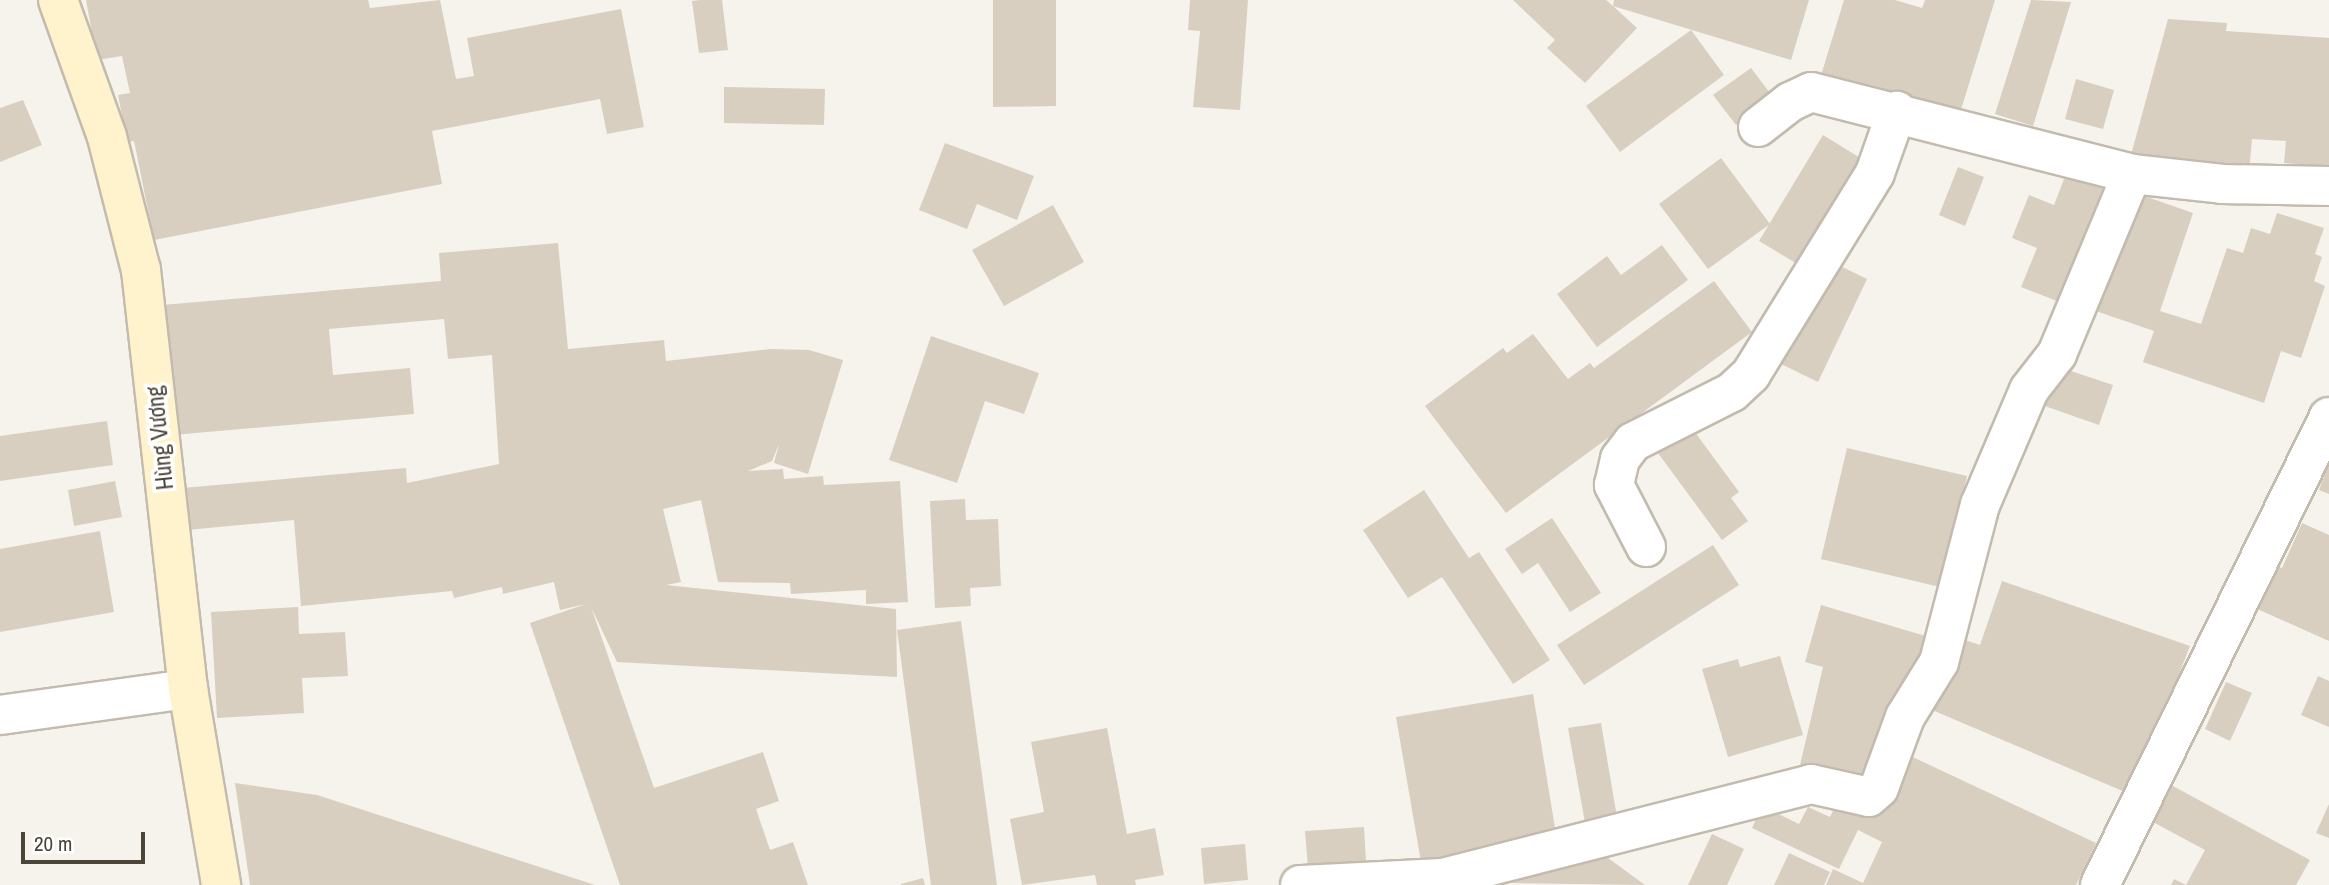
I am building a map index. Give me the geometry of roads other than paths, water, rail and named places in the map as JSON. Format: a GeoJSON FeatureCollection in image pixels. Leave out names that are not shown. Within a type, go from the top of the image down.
{"type":"FeatureCollection","features":[{"type":"Feature","properties":{"kind":"main road","name":"Hùng Vương"},"geometry":{"type":"LineString","coordinates":[[58,0],[107,137],[141,270],[188,689],[221,885]]}},
{"type":"Feature","properties":{"kind":"street"},"geometry":{"type":"LineString","coordinates":[[1758,127],[1790,102],[1811,92],[1897,111],[2132,174],[2222,184],[2329,186]]}},
{"type":"Feature","properties":{"kind":"street"},"geometry":{"type":"LineString","coordinates":[[1646,547],[1614,485],[1620,459],[1633,442],[1732,392],[1751,374],[1875,173],[1897,111]]}},
{"type":"Feature","properties":{"kind":"street"},"geometry":{"type":"LineString","coordinates":[[1300,885],[1443,878],[1811,784],[1868,797],[1879,788],[1905,717],[1939,662],[1980,505],[2029,390],[2057,354],[2132,174]]}},
{"type":"Feature","properties":{"kind":"street"},"geometry":{"type":"LineString","coordinates":[[2100,885],[2329,417]]}},
{"type":"Feature","properties":{"kind":"street"},"geometry":{"type":"LineString","coordinates":[[0,715],[188,689]]}}]}
